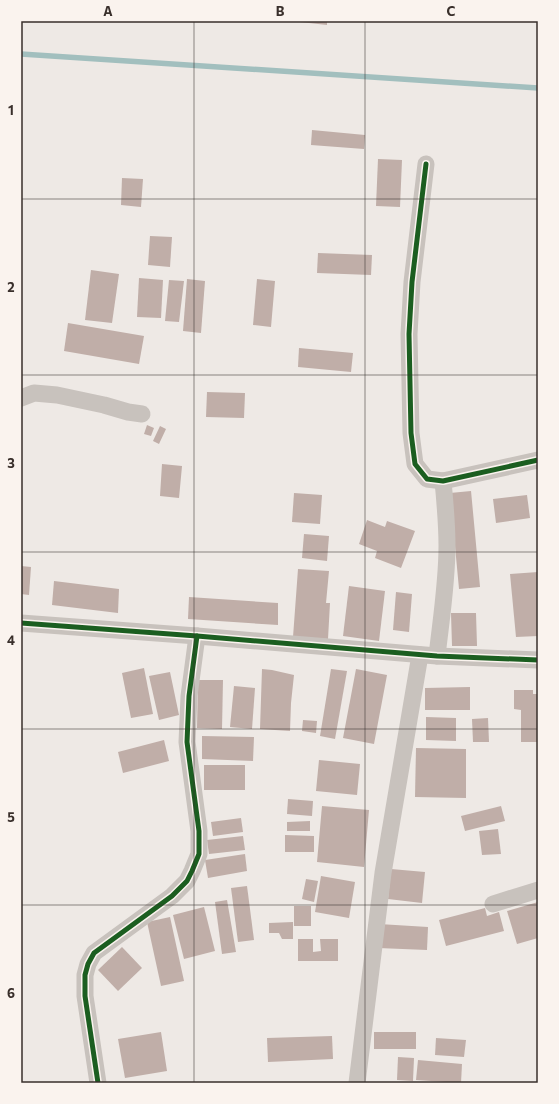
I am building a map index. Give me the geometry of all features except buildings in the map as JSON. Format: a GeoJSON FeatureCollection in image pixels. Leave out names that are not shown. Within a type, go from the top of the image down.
{"type":"FeatureCollection","features":[{"type":"Feature","properties":{"kind":"street"},"geometry":{"type":"LineString","coordinates":[[426,164],[412,282],[409,334],[412,433],[415,464],[427,479],[443,481],[538,460]]}},
{"type":"Feature","properties":{"kind":"street"},"geometry":{"type":"LineString","coordinates":[[21,398],[34,393],[57,395],[142,414]]}},
{"type":"Feature","properties":{"kind":"street"},"geometry":{"type":"LineString","coordinates":[[357,1083],[383,873],[428,656],[444,596],[447,547],[443,481]]}},
{"type":"Feature","properties":{"kind":"street"},"geometry":{"type":"LineString","coordinates":[[21,623],[197,636],[428,656],[538,660]]}},
{"type":"Feature","properties":{"kind":"street"},"geometry":{"type":"LineString","coordinates":[[97,1083],[85,996],[84,975],[88,964],[94,953],[172,896],[192,872],[199,854],[199,830],[187,742],[189,696],[197,636]]}},
{"type":"Feature","properties":{"kind":"street"},"geometry":{"type":"LineString","coordinates":[[493,904],[538,890]]}},
{"type":"Feature","properties":{"kind":"waterway"},"geometry":{"type":"LineString","coordinates":[[21,54],[538,88]]}},
{"type":"Feature","properties":{"kind":"cycle path"},"geometry":{"type":"LineString","coordinates":[[426,164],[412,282],[409,334],[411,433],[415,464],[427,479],[443,481],[538,460]]}},
{"type":"Feature","properties":{"kind":"cycle path"},"geometry":{"type":"LineString","coordinates":[[21,623],[437,656],[538,660]]}},
{"type":"Feature","properties":{"kind":"cycle path"},"geometry":{"type":"LineString","coordinates":[[98,1083],[85,996],[85,975],[88,964],[94,953],[172,896],[187,881],[199,854],[199,831],[187,742],[189,696],[197,636]]}}]}
